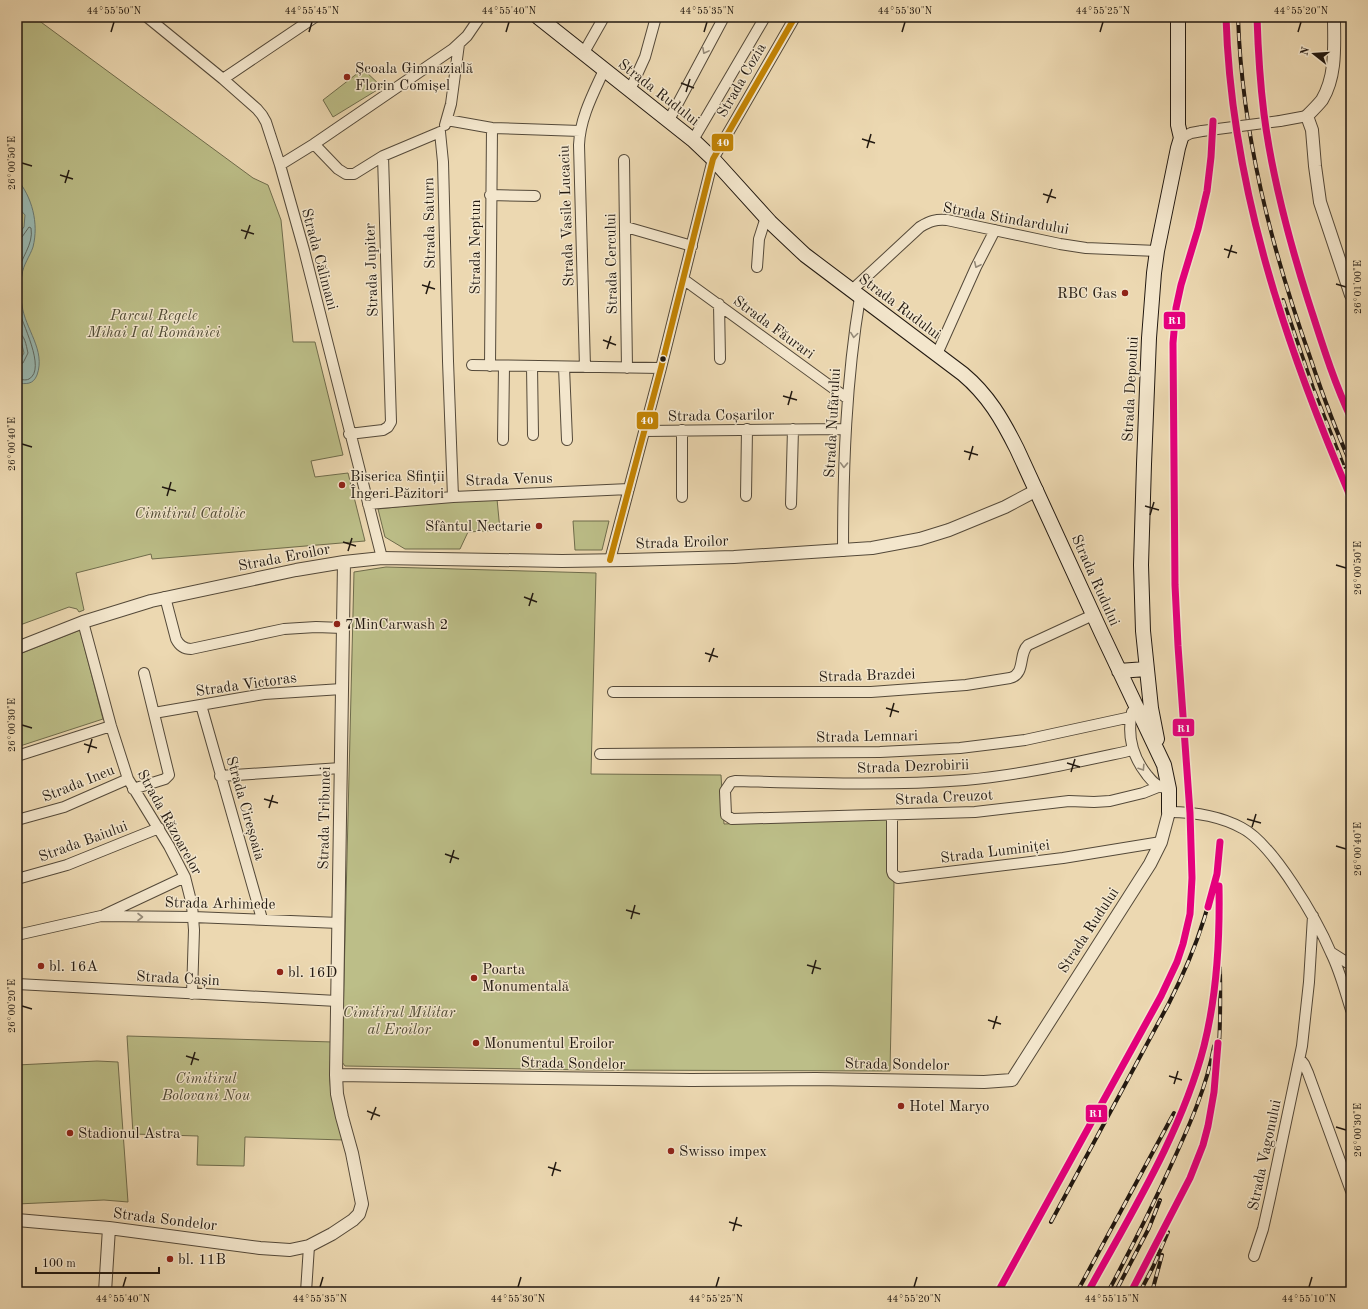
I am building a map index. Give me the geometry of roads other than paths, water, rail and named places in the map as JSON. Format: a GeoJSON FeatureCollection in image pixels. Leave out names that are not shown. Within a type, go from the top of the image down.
{"type":"FeatureCollection","features":[{"type":"Feature","properties":{"kind":"main road","name":"Strada Rudului"},"geometry":{"type":"LineString","coordinates":[[538,17],[693,140],[713,159],[766,217],[805,255],[970,380],[989,400],[1007,428],[1037,490],[1093,615],[1120,671],[1133,710],[1164,765],[1163,788],[1169,812]]}},
{"type":"Feature","properties":{"kind":"main road","name":"Strada Depoului"},"geometry":{"type":"LineString","coordinates":[[1164,765],[1151,708],[1146,669],[1141,565],[1149,338],[1157,251],[1181,138],[1178,125],[1178,17]]}},
{"type":"Feature","properties":{"kind":"main road"},"geometry":{"type":"LineString","coordinates":[[1120,671],[1146,669]]}},
{"type":"Feature","properties":{"kind":"street","name":"Strada Călimani"},"geometry":{"type":"LineString","coordinates":[[147,17],[223,79],[262,114],[280,165],[304,250],[349,434],[382,558]]}},
{"type":"Feature","properties":{"kind":"street"},"geometry":{"type":"LineString","coordinates":[[223,79],[315,17]]}},
{"type":"Feature","properties":{"kind":"street"},"geometry":{"type":"LineString","coordinates":[[280,165],[314,144],[459,44],[467,36],[480,17]]}},
{"type":"Feature","properties":{"kind":"street"},"geometry":{"type":"LineString","coordinates":[[583,54],[604,17]]}},
{"type":"Feature","properties":{"kind":"street"},"geometry":{"type":"LineString","coordinates":[[630,90],[645,57],[656,17]]}},
{"type":"Feature","properties":{"kind":"street"},"geometry":{"type":"LineString","coordinates":[[669,120],[724,17]]}},
{"type":"Feature","properties":{"kind":"street"},"geometry":{"type":"LineString","coordinates":[[693,140],[765,17]]}},
{"type":"Feature","properties":{"kind":"street","name":"Strada Cozia"},"geometry":{"type":"LineString","coordinates":[[610,560],[661,368],[713,159],[795,17]]}},
{"type":"Feature","properties":{"kind":"street"},"geometry":{"type":"LineString","coordinates":[[1181,138],[1191,133],[1202,131],[1307,116],[1322,100],[1328,84],[1334,59],[1334,17]]}},
{"type":"Feature","properties":{"kind":"street"},"geometry":{"type":"LineString","coordinates":[[314,144],[338,169],[346,174],[354,174],[383,156],[440,132],[447,120],[451,104],[459,44]]}},
{"type":"Feature","properties":{"kind":"street","name":"Strada Vasile Lucaciu"},"geometry":{"type":"LineString","coordinates":[[585,367],[579,145],[583,118],[604,70]]}},
{"type":"Feature","properties":{"kind":"street"},"geometry":{"type":"LineString","coordinates":[[1307,116],[1312,130],[1320,202],[1351,296]]}},
{"type":"Feature","properties":{"kind":"street"},"geometry":{"type":"LineString","coordinates":[[447,120],[492,128],[580,131]]}},
{"type":"Feature","properties":{"kind":"street","name":"Strada Neptun"},"geometry":{"type":"LineString","coordinates":[[490,366],[490,195],[492,128]]}},
{"type":"Feature","properties":{"kind":"street","name":"Strada Saturn"},"geometry":{"type":"LineString","coordinates":[[440,132],[443,162],[453,497]]}},
{"type":"Feature","properties":{"kind":"street","name":"Strada Jupiter"},"geometry":{"type":"LineString","coordinates":[[349,434],[384,430],[391,422],[383,156]]}},
{"type":"Feature","properties":{"kind":"street","name":"Strada Cercului"},"geometry":{"type":"LineString","coordinates":[[624,160],[627,368]]}},
{"type":"Feature","properties":{"kind":"street"},"geometry":{"type":"LineString","coordinates":[[490,195],[535,196]]}},
{"type":"Feature","properties":{"kind":"street"},"geometry":{"type":"LineString","coordinates":[[756,267],[759,239],[766,217]]}},
{"type":"Feature","properties":{"kind":"street","name":"Strada Stindardului"},"geometry":{"type":"LineString","coordinates":[[856,294],[898,246],[928,221],[937,219],[1086,248],[1157,251]]}},
{"type":"Feature","properties":{"kind":"street"},"geometry":{"type":"LineString","coordinates":[[626,227],[692,246]]}},
{"type":"Feature","properties":{"kind":"street"},"geometry":{"type":"LineString","coordinates":[[937,354],[976,267],[995,230]]}},
{"type":"Feature","properties":{"kind":"street","name":"Strada Făurari"},"geometry":{"type":"LineString","coordinates":[[683,279],[848,399]]}},
{"type":"Feature","properties":{"kind":"street","name":"Strada Nufărului"},"geometry":{"type":"LineString","coordinates":[[843,551],[845,428],[856,294]]}},
{"type":"Feature","properties":{"kind":"street"},"geometry":{"type":"LineString","coordinates":[[719,304],[720,359]]}},
{"type":"Feature","properties":{"kind":"street"},"geometry":{"type":"LineString","coordinates":[[472,365],[661,368]]}},
{"type":"Feature","properties":{"kind":"street"},"geometry":{"type":"LineString","coordinates":[[503,440],[504,366]]}},
{"type":"Feature","properties":{"kind":"street"},"geometry":{"type":"LineString","coordinates":[[532,366],[533,435]]}},
{"type":"Feature","properties":{"kind":"street"},"geometry":{"type":"LineString","coordinates":[[564,367],[567,440]]}},
{"type":"Feature","properties":{"kind":"street","name":"Strada Coșarilor"},"geometry":{"type":"LineString","coordinates":[[644,431],[845,428]]}},
{"type":"Feature","properties":{"kind":"street"},"geometry":{"type":"LineString","coordinates":[[746,496],[747,429]]}},
{"type":"Feature","properties":{"kind":"street"},"geometry":{"type":"LineString","coordinates":[[791,504],[793,429]]}},
{"type":"Feature","properties":{"kind":"street"},"geometry":{"type":"LineString","coordinates":[[682,430],[682,497]]}},
{"type":"Feature","properties":{"kind":"street","name":"Strada Venus"},"geometry":{"type":"LineString","coordinates":[[368,504],[453,497],[629,490]]}},
{"type":"Feature","properties":{"kind":"street","name":"Strada Eroilor"},"geometry":{"type":"LineString","coordinates":[[17,648],[83,622],[139,604],[296,570],[344,562],[382,558],[610,560],[734,557],[872,548],[920,539],[949,530],[1005,507],[1037,490]]}},
{"type":"Feature","properties":{"kind":"street","name":"Strada Tribunei"},"geometry":{"type":"LineString","coordinates":[[336,1075],[344,562]]}},
{"type":"Feature","properties":{"kind":"street"},"geometry":{"type":"LineString","coordinates":[[165,598],[176,639],[178,643],[186,649],[284,629],[316,627],[343,628]]}},
{"type":"Feature","properties":{"kind":"street","name":"Strada Brazdei"},"geometry":{"type":"LineString","coordinates":[[613,692],[870,692],[966,684],[1010,678],[1014,677],[1018,673],[1024,650],[1028,645],[1093,615]]}},
{"type":"Feature","properties":{"kind":"street","name":"Strada Răzoarelor"},"geometry":{"type":"LineString","coordinates":[[83,622],[110,726],[128,779],[159,828],[185,877],[191,898],[193,917],[194,937],[192,994]]}},
{"type":"Feature","properties":{"kind":"street"},"geometry":{"type":"LineString","coordinates":[[133,789],[164,779],[169,775],[144,673]]}},
{"type":"Feature","properties":{"kind":"street","name":"Strada Victoras"},"geometry":{"type":"LineString","coordinates":[[154,713],[264,694],[342,689]]}},
{"type":"Feature","properties":{"kind":"street","name":"Strada Cireșoaia"},"geometry":{"type":"LineString","coordinates":[[201,704],[220,776],[262,919]]}},
{"type":"Feature","properties":{"kind":"street","name":"Strada Rudului"},"geometry":{"type":"LineString","coordinates":[[1133,710],[1130,740],[1132,750],[1142,769],[1163,788]]}},
{"type":"Feature","properties":{"kind":"street","name":"Strada Lemnari"},"geometry":{"type":"LineString","coordinates":[[600,754],[880,752],[960,748],[1032,738],[1133,710]]}},
{"type":"Feature","properties":{"kind":"street"},"geometry":{"type":"LineString","coordinates":[[17,756],[110,726]]}},
{"type":"Feature","properties":{"kind":"street","name":"Strada Dezrobirii"},"geometry":{"type":"LineString","coordinates":[[729,818],[726,815],[725,791],[730,782],[735,781],[876,783],[966,780],[1064,765],[1132,750]]}},
{"type":"Feature","properties":{"kind":"street"},"geometry":{"type":"LineString","coordinates":[[220,776],[341,768]]}},
{"type":"Feature","properties":{"kind":"street","name":"Strada Ineu"},"geometry":{"type":"LineString","coordinates":[[17,820],[64,807],[128,779]]}},
{"type":"Feature","properties":{"kind":"street","name":"Strada Creuzot"},"geometry":{"type":"LineString","coordinates":[[729,818],[740,819],[975,812],[1069,801],[1102,802],[1117,800],[1163,788]]}},
{"type":"Feature","properties":{"kind":"street"},"geometry":{"type":"LineString","coordinates":[[1169,812],[1190,813],[1225,820],[1244,828],[1250,833],[1280,866],[1313,916],[1332,953],[1351,1010]]}},
{"type":"Feature","properties":{"kind":"street","name":"Strada Rudului"},"geometry":{"type":"LineString","coordinates":[[1012,1080],[1144,873],[1161,842],[1169,812]]}},
{"type":"Feature","properties":{"kind":"street","name":"Strada Luminiței"},"geometry":{"type":"LineString","coordinates":[[892,814],[892,871],[898,878],[1063,858],[1161,842]]}},
{"type":"Feature","properties":{"kind":"street","name":"Strada Baiului"},"geometry":{"type":"LineString","coordinates":[[17,879],[67,866],[159,828]]}},
{"type":"Feature","properties":{"kind":"street","name":"Strada Arhimede"},"geometry":{"type":"LineString","coordinates":[[17,935],[101,916],[185,877]]}},
{"type":"Feature","properties":{"kind":"street","name":"Strada Arhimede"},"geometry":{"type":"LineString","coordinates":[[101,916],[262,919],[339,923]]}},
{"type":"Feature","properties":{"kind":"street","name":"Strada Vagonului"},"geometry":{"type":"LineString","coordinates":[[1254,1256],[1270,1198],[1300,1059],[1308,1002],[1313,916]]}},
{"type":"Feature","properties":{"kind":"street"},"geometry":{"type":"LineString","coordinates":[[1332,953],[1351,965]]}},
{"type":"Feature","properties":{"kind":"street","name":"Strada Cașin"},"geometry":{"type":"LineString","coordinates":[[17,984],[337,1001]]}},
{"type":"Feature","properties":{"kind":"street"},"geometry":{"type":"LineString","coordinates":[[1300,1059],[1308,1074],[1351,1191]]}},
{"type":"Feature","properties":{"kind":"street","name":"Strada Sondelor"},"geometry":{"type":"LineString","coordinates":[[17,1220],[109,1228],[260,1248],[290,1250],[309,1246],[332,1234],[353,1220],[359,1214],[362,1204],[352,1154],[340,1109],[337,1094],[336,1075],[692,1080],[816,1079],[984,1082],[1012,1080]]}},
{"type":"Feature","properties":{"kind":"street"},"geometry":{"type":"LineString","coordinates":[[105,1292],[109,1228]]}},
{"type":"Feature","properties":{"kind":"street"},"geometry":{"type":"LineString","coordinates":[[306,1292],[309,1246]]}},
{"type":"Feature","properties":{"kind":"water"},"geometry":{"type":"Polygon","coordinates":[[[17,179],[27,194],[35,220],[35,238],[33,247],[25,264],[21,282],[21,302],[37,348],[39,366],[37,375],[33,381],[26,384],[17,383],[17,361],[20,360],[24,353],[17,333],[17,236],[24,227],[25,215],[17,206],[17,179]]]}},
{"type":"Feature","properties":{"kind":"railway"},"geometry":{"type":"LineString","coordinates":[[1226,17],[1230,79],[1238,141],[1250,202],[1266,263],[1304,382],[1351,498]]}},
{"type":"Feature","properties":{"kind":"railway"},"geometry":{"type":"LineString","coordinates":[[1238,17],[1245,104],[1252,147],[1271,232],[1296,316],[1334,424],[1351,464]]}},
{"type":"Feature","properties":{"kind":"railway"},"geometry":{"type":"LineString","coordinates":[[1257,17],[1261,90],[1267,138],[1276,185],[1301,277],[1333,375],[1351,418]]}},
{"type":"Feature","properties":{"kind":"railway"},"geometry":{"type":"LineString","coordinates":[[998,1292],[1161,996],[1177,962],[1190,914],[1192,878],[1190,813],[1175,585],[1173,343],[1176,308],[1181,285],[1198,229],[1207,191],[1213,121]]}},
{"type":"Feature","properties":{"kind":"railway"},"geometry":{"type":"LineString","coordinates":[[1283,300],[1313,388],[1344,467]]}},
{"type":"Feature","properties":{"kind":"railway"},"geometry":{"type":"LineString","coordinates":[[1051,1222],[1169,1003],[1187,964],[1209,905],[1214,884],[1220,842]]}},
{"type":"Feature","properties":{"kind":"railway"},"geometry":{"type":"LineString","coordinates":[[1088,1292],[1154,1172],[1169,1141],[1194,1078],[1204,1046],[1215,986],[1219,926],[1219,886]]}},
{"type":"Feature","properties":{"kind":"railway"},"geometry":{"type":"LineString","coordinates":[[1131,1292],[1194,1169],[1209,1125],[1216,1081],[1220,1035],[1220,968]]}},
{"type":"Feature","properties":{"kind":"railway"},"geometry":{"type":"LineString","coordinates":[[1108,1292],[1150,1210],[1186,1133],[1207,1076],[1214,1046]]}},
{"type":"Feature","properties":{"kind":"railway"},"geometry":{"type":"LineString","coordinates":[[1077,1292],[1174,1113]]}},
{"type":"Feature","properties":{"kind":"railway"},"geometry":{"type":"LineString","coordinates":[[1118,1287],[1149,1228],[1160,1200]]}},
{"type":"Feature","properties":{"kind":"railway"},"geometry":{"type":"LineString","coordinates":[[1140,1292],[1153,1267],[1168,1232]]}},
{"type":"Feature","properties":{"kind":"railway"},"geometry":{"type":"LineString","coordinates":[[1152,1292],[1162,1255]]}},
{"type":"Feature","properties":{"kind":"place","name":"Școala Gimnazială Florin Comișel"},"geometry":{"type":"Point","coordinates":[347,77]}},
{"type":"Feature","properties":{"kind":"place","name":"RBC Gas"},"geometry":{"type":"Point","coordinates":[1125,293]}},
{"type":"Feature","properties":{"kind":"place","name":"Biserica Sfinții Îngeri Păzitori"},"geometry":{"type":"Point","coordinates":[342,485]}},
{"type":"Feature","properties":{"kind":"place","name":"Sfântul Nectarie"},"geometry":{"type":"Point","coordinates":[539,526]}},
{"type":"Feature","properties":{"kind":"place","name":"7MinCarwash 2"},"geometry":{"type":"Point","coordinates":[337,624]}},
{"type":"Feature","properties":{"kind":"place","name":"bl. 16A"},"geometry":{"type":"Point","coordinates":[41,966]}},
{"type":"Feature","properties":{"kind":"place","name":"bl. 16D"},"geometry":{"type":"Point","coordinates":[280,972]}},
{"type":"Feature","properties":{"kind":"place","name":"Poarta Monumentală"},"geometry":{"type":"Point","coordinates":[474,978]}},
{"type":"Feature","properties":{"kind":"place","name":"Monumentul Eroilor"},"geometry":{"type":"Point","coordinates":[476,1043]}},
{"type":"Feature","properties":{"kind":"place","name":"Hotel Maryo"},"geometry":{"type":"Point","coordinates":[901,1106]}},
{"type":"Feature","properties":{"kind":"place","name":"Stadionul Astra"},"geometry":{"type":"Point","coordinates":[70,1133]}},
{"type":"Feature","properties":{"kind":"place","name":"Swisso impex"},"geometry":{"type":"Point","coordinates":[671,1151]}},
{"type":"Feature","properties":{"kind":"place","name":"bl. 11B"},"geometry":{"type":"Point","coordinates":[170,1259]}},
{"type":"Feature","properties":{"kind":"park label","name":"Parcul Regele Mihai I al României"},"geometry":{"type":"Point","coordinates":[154,324]}},
{"type":"Feature","properties":{"kind":"park label","name":"Cimitirul Catolic"},"geometry":{"type":"Point","coordinates":[190,513]}},
{"type":"Feature","properties":{"kind":"park label","name":"Cimitirul Militar al Eroilor"},"geometry":{"type":"Point","coordinates":[399,1020]}},
{"type":"Feature","properties":{"kind":"park label","name":"Cimitirul Bolovani Nou"},"geometry":{"type":"Point","coordinates":[206,1086]}}]}
